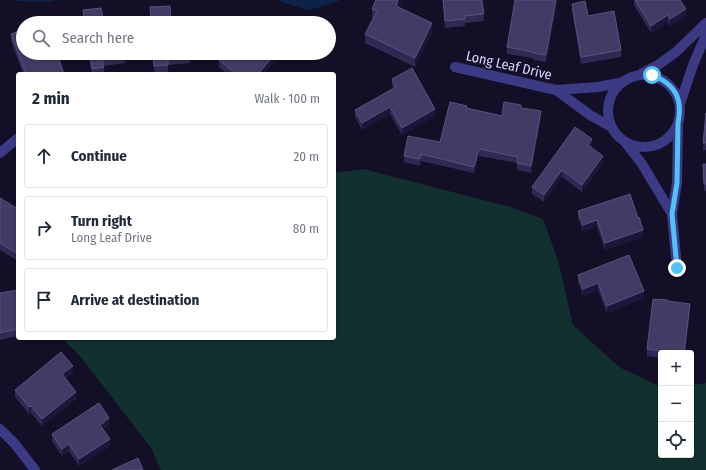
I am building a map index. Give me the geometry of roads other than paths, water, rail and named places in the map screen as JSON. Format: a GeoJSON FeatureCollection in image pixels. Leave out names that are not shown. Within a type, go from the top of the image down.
{"type":"FeatureCollection","features":[{"type":"Feature","properties":{"kind":"street"},"geometry":{"type":"LineString","coordinates":[[678,123],[666,140],[656,145],[646,147],[635,146],[625,142],[617,136],[611,127],[608,116],[608,104],[612,93],[619,83],[629,77],[641,74],[658,65],[676,52],[706,23]]}},
{"type":"Feature","properties":{"kind":"street"},"geometry":{"type":"LineString","coordinates":[[677,268],[672,214],[677,183],[678,123],[680,104],[693,65],[706,35]]}},
{"type":"Feature","properties":{"kind":"street","name":"Long Leaf Drive"},"geometry":{"type":"LineString","coordinates":[[455,67],[556,90],[598,87],[619,83]]}},
{"type":"Feature","properties":{"kind":"street"},"geometry":{"type":"LineString","coordinates":[[641,74],[652,75],[662,79],[670,85],[680,104]]}},
{"type":"Feature","properties":{"kind":"street","name":"Long Leaf Drive"},"geometry":{"type":"LineString","coordinates":[[556,90],[590,115],[611,127]]}},
{"type":"Feature","properties":{"kind":"street"},"geometry":{"type":"LineString","coordinates":[[0,153],[16,140]]}},
{"type":"Feature","properties":{"kind":"street"},"geometry":{"type":"LineString","coordinates":[[625,142],[642,164],[672,214]]}},
{"type":"Feature","properties":{"kind":"street"},"geometry":{"type":"LineString","coordinates":[[0,429],[15,444],[35,470]]}},
{"type":"Feature","properties":{"kind":"water"},"geometry":{"type":"Polygon","coordinates":[[[14,0],[57,0],[48,2],[14,0]]]}},
{"type":"Feature","properties":{"kind":"water"},"geometry":{"type":"Polygon","coordinates":[[[277,0],[339,0],[337,2],[309,10],[277,0]]]}}]}
